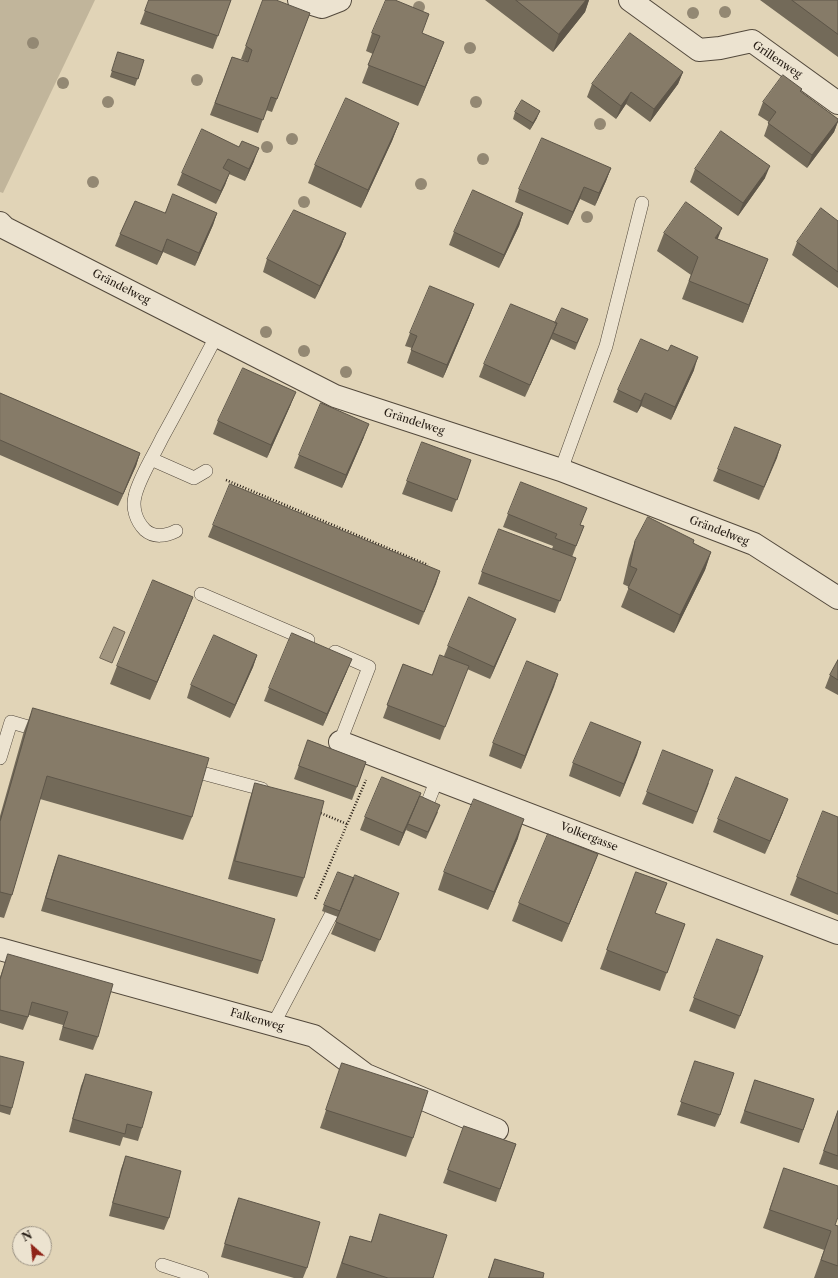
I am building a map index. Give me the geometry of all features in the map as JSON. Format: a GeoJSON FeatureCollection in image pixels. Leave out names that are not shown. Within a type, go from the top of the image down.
{"type":"FeatureCollection","features":[{"type":"Feature","properties":{"kind":"street"},"geometry":{"type":"LineString","coordinates":[[300,0],[322,7],[340,0]]}},
{"type":"Feature","properties":{"kind":"street","name":"Grillenweg"},"geometry":{"type":"LineString","coordinates":[[630,0],[699,50],[720,48],[752,41],[838,103]]}},
{"type":"Feature","properties":{"kind":"street","name":"Grändelweg"},"geometry":{"type":"LineString","coordinates":[[0,223],[5,228],[335,396],[561,470],[754,544],[838,598]]}},
{"type":"Feature","properties":{"kind":"street","name":"Volkergasse"},"geometry":{"type":"LineString","coordinates":[[340,742],[437,779],[509,814],[838,934]]}},
{"type":"Feature","properties":{"kind":"street","name":"Falkenweg"},"geometry":{"type":"LineString","coordinates":[[0,949],[314,1036],[366,1074],[497,1130]]}},
{"type":"Feature","properties":{"kind":"lane"},"geometry":{"type":"LineString","coordinates":[[561,470],[606,346],[642,203]]}},
{"type":"Feature","properties":{"kind":"lane"},"geometry":{"type":"LineString","coordinates":[[176,531],[168,535],[159,536],[146,531],[139,523],[135,513],[135,496],[151,459],[217,335]]}},
{"type":"Feature","properties":{"kind":"lane"},"geometry":{"type":"LineString","coordinates":[[151,459],[194,478],[206,471]]}},
{"type":"Feature","properties":{"kind":"lane"},"geometry":{"type":"LineString","coordinates":[[201,594],[369,667],[340,742]]}},
{"type":"Feature","properties":{"kind":"lane"},"geometry":{"type":"LineString","coordinates":[[0,758],[11,722],[56,735]]}},
{"type":"Feature","properties":{"kind":"lane"},"geometry":{"type":"LineString","coordinates":[[178,767],[262,790]]}},
{"type":"Feature","properties":{"kind":"lane"},"geometry":{"type":"LineString","coordinates":[[426,807],[437,779]]}},
{"type":"Feature","properties":{"kind":"lane"},"geometry":{"type":"LineString","coordinates":[[273,1025],[331,915]]}},
{"type":"Feature","properties":{"kind":"lane"},"geometry":{"type":"LineString","coordinates":[[162,1265],[202,1278]]}},
{"type":"Feature","properties":{"kind":"path"},"geometry":{"type":"LineString","coordinates":[[206,471],[428,565]]}},
{"type":"Feature","properties":{"kind":"path"},"geometry":{"type":"LineString","coordinates":[[312,904],[376,756]]}},
{"type":"Feature","properties":{"kind":"path"},"geometry":{"type":"LineString","coordinates":[[312,809],[347,824]]}},
{"type":"Feature","properties":{"kind":"shaded area"},"geometry":{"type":"Polygon","coordinates":[[[0,0],[95,0],[3,193],[0,192],[0,0]]]}},
{"type":"Feature","properties":{"kind":"shaded area"},"geometry":{"type":"Polygon","coordinates":[[[114,627],[125,632],[112,663],[100,658],[114,627]]]}},
{"type":"Feature","properties":{"kind":"building"},"geometry":{"type":"Polygon","coordinates":[[[149,0],[231,0],[218,36],[145,11],[149,0]]]}},
{"type":"Feature","properties":{"kind":"building"},"geometry":{"type":"Polygon","coordinates":[[[263,0],[276,0],[310,13],[277,99],[271,97],[263,120],[215,103],[232,57],[248,62],[252,50],[246,46],[263,0]]]}},
{"type":"Feature","properties":{"kind":"building"},"geometry":{"type":"Polygon","coordinates":[[[386,0],[395,0],[429,14],[422,33],[444,42],[425,87],[368,65],[380,36],[372,33],[386,0]]]}},
{"type":"Feature","properties":{"kind":"building"},"geometry":{"type":"Polygon","coordinates":[[[516,0],[586,0],[559,34],[516,0]]]}},
{"type":"Feature","properties":{"kind":"building"},"geometry":{"type":"Polygon","coordinates":[[[792,0],[838,0],[838,34],[792,0]]]}},
{"type":"Feature","properties":{"kind":"building"},"geometry":{"type":"Polygon","coordinates":[[[630,33],[683,72],[654,109],[631,92],[621,106],[592,84],[630,33]]]}},
{"type":"Feature","properties":{"kind":"building"},"geometry":{"type":"Polygon","coordinates":[[[118,52],[144,60],[138,79],[112,71],[118,52]]]}},
{"type":"Feature","properties":{"kind":"building"},"geometry":{"type":"Polygon","coordinates":[[[783,75],[802,89],[800,91],[838,119],[812,155],[768,123],[776,112],[763,102],[783,75]]]}},
{"type":"Feature","properties":{"kind":"building"},"geometry":{"type":"Polygon","coordinates":[[[346,98],[399,123],[368,190],[315,165],[346,98]]]}},
{"type":"Feature","properties":{"kind":"building"},"geometry":{"type":"Polygon","coordinates":[[[522,100],[540,111],[533,123],[515,112],[522,100]]]}},
{"type":"Feature","properties":{"kind":"building"},"geometry":{"type":"Polygon","coordinates":[[[202,129],[239,147],[242,141],[259,148],[249,169],[228,159],[223,168],[230,172],[221,191],[182,173],[202,129]]]}},
{"type":"Feature","properties":{"kind":"building"},"geometry":{"type":"Polygon","coordinates":[[[721,131],[770,166],[743,203],[695,169],[721,131]]]}},
{"type":"Feature","properties":{"kind":"building"},"geometry":{"type":"Polygon","coordinates":[[[542,138],[611,168],[599,193],[584,187],[573,212],[519,189],[542,138]]]}},
{"type":"Feature","properties":{"kind":"building"},"geometry":{"type":"Polygon","coordinates":[[[473,190],[523,213],[504,255],[454,232],[473,190]]]}},
{"type":"Feature","properties":{"kind":"building"},"geometry":{"type":"Polygon","coordinates":[[[173,194],[217,213],[199,253],[167,239],[162,252],[120,234],[135,201],[165,213],[173,194]]]}},
{"type":"Feature","properties":{"kind":"building"},"geometry":{"type":"Polygon","coordinates":[[[686,202],[722,228],[715,238],[768,259],[749,305],[689,281],[698,257],[664,233],[686,202]]]}},
{"type":"Feature","properties":{"kind":"building"},"geometry":{"type":"Polygon","coordinates":[[[821,208],[838,221],[838,272],[797,242],[821,208]]]}},
{"type":"Feature","properties":{"kind":"building"},"geometry":{"type":"Polygon","coordinates":[[[294,210],[346,233],[320,286],[267,259],[294,210]]]}},
{"type":"Feature","properties":{"kind":"building"},"geometry":{"type":"Polygon","coordinates":[[[430,286],[474,304],[447,365],[411,350],[417,336],[410,333],[430,286]]]}},
{"type":"Feature","properties":{"kind":"building"},"geometry":{"type":"Polygon","coordinates":[[[511,304],[557,323],[530,385],[484,364],[511,304]]]}},
{"type":"Feature","properties":{"kind":"building"},"geometry":{"type":"Polygon","coordinates":[[[562,308],[588,319],[577,343],[553,333],[557,323],[555,323],[562,308]]]}},
{"type":"Feature","properties":{"kind":"building"},"geometry":{"type":"Polygon","coordinates":[[[641,339],[668,351],[671,345],[698,357],[675,407],[645,393],[641,401],[618,390],[641,339]]]}},
{"type":"Feature","properties":{"kind":"building"},"geometry":{"type":"Polygon","coordinates":[[[243,368],[296,392],[271,445],[218,421],[243,368]]]}},
{"type":"Feature","properties":{"kind":"building"},"geometry":{"type":"Polygon","coordinates":[[[0,393],[140,453],[123,494],[0,440],[0,393]]]}},
{"type":"Feature","properties":{"kind":"building"},"geometry":{"type":"Polygon","coordinates":[[[321,403],[369,424],[346,475],[299,455],[321,403]]]}},
{"type":"Feature","properties":{"kind":"building"},"geometry":{"type":"Polygon","coordinates":[[[735,427],[781,445],[764,487],[718,469],[735,427]]]}},
{"type":"Feature","properties":{"kind":"building"},"geometry":{"type":"Polygon","coordinates":[[[422,442],[471,460],[457,500],[407,481],[422,442]]]}},
{"type":"Feature","properties":{"kind":"building"},"geometry":{"type":"Polygon","coordinates":[[[521,482],[587,508],[580,525],[584,526],[576,546],[555,538],[557,534],[508,514],[521,482]]]}},
{"type":"Feature","properties":{"kind":"building"},"geometry":{"type":"Polygon","coordinates":[[[230,484],[440,571],[424,612],[213,525],[230,484]]]}},
{"type":"Feature","properties":{"kind":"building"},"geometry":{"type":"Polygon","coordinates":[[[648,517],[694,540],[693,543],[711,552],[680,615],[628,588],[637,569],[630,566],[635,541],[648,517]]]}},
{"type":"Feature","properties":{"kind":"building"},"geometry":{"type":"Polygon","coordinates":[[[499,529],[576,558],[560,601],[482,572],[499,529]]]}},
{"type":"Feature","properties":{"kind":"building"},"geometry":{"type":"Polygon","coordinates":[[[153,580],[193,597],[157,682],[117,666],[153,580]]]}},
{"type":"Feature","properties":{"kind":"building"},"geometry":{"type":"Polygon","coordinates":[[[469,597],[516,619],[494,667],[448,646],[469,597]]]}},
{"type":"Feature","properties":{"kind":"building"},"geometry":{"type":"Polygon","coordinates":[[[292,633],[352,659],[327,714],[269,688],[292,633]]]}},
{"type":"Feature","properties":{"kind":"building"},"geometry":{"type":"Polygon","coordinates":[[[214,635],[257,655],[235,705],[191,685],[214,635]]]}},
{"type":"Feature","properties":{"kind":"building"},"geometry":{"type":"Polygon","coordinates":[[[440,655],[469,666],[445,727],[387,705],[403,664],[432,675],[440,655]]]}},
{"type":"Feature","properties":{"kind":"building"},"geometry":{"type":"Polygon","coordinates":[[[838,660],[838,680],[830,675],[838,660]]]}},
{"type":"Feature","properties":{"kind":"building"},"geometry":{"type":"Polygon","coordinates":[[[527,661],[558,674],[525,756],[493,743],[527,661]]]}},
{"type":"Feature","properties":{"kind":"building"},"geometry":{"type":"Polygon","coordinates":[[[33,708],[209,758],[192,817],[47,776],[12,895],[0,892],[0,822],[33,708]]]}},
{"type":"Feature","properties":{"kind":"building"},"geometry":{"type":"Polygon","coordinates":[[[591,722],[641,742],[624,784],[573,763],[591,722]]]}},
{"type":"Feature","properties":{"kind":"building"},"geometry":{"type":"Polygon","coordinates":[[[308,740],[366,762],[357,787],[299,766],[308,740]]]}},
{"type":"Feature","properties":{"kind":"building"},"geometry":{"type":"Polygon","coordinates":[[[663,750],[713,770],[697,812],[647,792],[663,750]]]}},
{"type":"Feature","properties":{"kind":"building"},"geometry":{"type":"Polygon","coordinates":[[[382,777],[421,793],[403,833],[365,817],[382,777]]]}},
{"type":"Feature","properties":{"kind":"building"},"geometry":{"type":"Polygon","coordinates":[[[736,777],[788,799],[770,841],[718,819],[736,777]]]}},
{"type":"Feature","properties":{"kind":"building"},"geometry":{"type":"Polygon","coordinates":[[[255,783],[324,801],[304,878],[235,861],[255,783]]]}},
{"type":"Feature","properties":{"kind":"building"},"geometry":{"type":"Polygon","coordinates":[[[420,796],[440,805],[428,832],[408,824],[420,796]]]}},
{"type":"Feature","properties":{"kind":"building"},"geometry":{"type":"Polygon","coordinates":[[[474,799],[524,819],[494,892],[444,872],[474,799]]]}},
{"type":"Feature","properties":{"kind":"building"},"geometry":{"type":"Polygon","coordinates":[[[823,811],[838,817],[838,894],[797,877],[823,811]]]}},
{"type":"Feature","properties":{"kind":"building"},"geometry":{"type":"Polygon","coordinates":[[[548,834],[598,854],[569,924],[519,903],[548,834]]]}},
{"type":"Feature","properties":{"kind":"building"},"geometry":{"type":"Polygon","coordinates":[[[59,855],[275,919],[262,961],[46,898],[59,855]]]}},
{"type":"Feature","properties":{"kind":"building"},"geometry":{"type":"Polygon","coordinates":[[[338,872],[354,878],[340,911],[324,905],[338,872]]]}},
{"type":"Feature","properties":{"kind":"building"},"geometry":{"type":"Polygon","coordinates":[[[636,872],[667,883],[655,913],[685,924],[667,973],[607,950],[636,872]]]}},
{"type":"Feature","properties":{"kind":"building"},"geometry":{"type":"Polygon","coordinates":[[[355,875],[399,893],[380,940],[336,922],[355,875]]]}},
{"type":"Feature","properties":{"kind":"building"},"geometry":{"type":"Polygon","coordinates":[[[717,939],[763,956],[740,1016],[694,998],[717,939]]]}},
{"type":"Feature","properties":{"kind":"building"},"geometry":{"type":"Polygon","coordinates":[[[8,954],[113,984],[98,1037],[63,1027],[68,1012],[32,1002],[28,1017],[0,1010],[0,980],[8,954]]]}},
{"type":"Feature","properties":{"kind":"building"},"geometry":{"type":"Polygon","coordinates":[[[0,1056],[24,1062],[12,1108],[0,1105],[0,1056]]]}},
{"type":"Feature","properties":{"kind":"building"},"geometry":{"type":"Polygon","coordinates":[[[695,1061],[734,1073],[720,1115],[681,1102],[695,1061]]]}},
{"type":"Feature","properties":{"kind":"building"},"geometry":{"type":"Polygon","coordinates":[[[342,1063],[428,1091],[413,1138],[326,1110],[342,1063]]]}},
{"type":"Feature","properties":{"kind":"building"},"geometry":{"type":"Polygon","coordinates":[[[86,1074],[152,1092],[142,1128],[127,1124],[125,1134],[73,1119],[86,1074]]]}},
{"type":"Feature","properties":{"kind":"building"},"geometry":{"type":"Polygon","coordinates":[[[755,1080],[814,1099],[803,1130],[745,1111],[755,1080]]]}},
{"type":"Feature","properties":{"kind":"building"},"geometry":{"type":"Polygon","coordinates":[[[838,1111],[838,1156],[824,1151],[838,1111]]]}},
{"type":"Feature","properties":{"kind":"building"},"geometry":{"type":"Polygon","coordinates":[[[464,1126],[516,1144],[500,1189],[448,1170],[464,1126]]]}},
{"type":"Feature","properties":{"kind":"building"},"geometry":{"type":"Polygon","coordinates":[[[126,1156],[181,1171],[169,1218],[113,1203],[126,1156]]]}},
{"type":"Feature","properties":{"kind":"building"},"geometry":{"type":"Polygon","coordinates":[[[784,1168],[838,1186],[838,1217],[835,1225],[838,1226],[838,1266],[821,1260],[831,1231],[770,1210],[784,1168]]]}},
{"type":"Feature","properties":{"kind":"building"},"geometry":{"type":"Polygon","coordinates":[[[239,1198],[320,1222],[307,1268],[225,1244],[239,1198]]]}},
{"type":"Feature","properties":{"kind":"building"},"geometry":{"type":"Polygon","coordinates":[[[380,1214],[447,1235],[433,1278],[388,1278],[342,1263],[350,1236],[371,1242],[380,1214]]]}},
{"type":"Feature","properties":{"kind":"building"},"geometry":{"type":"Polygon","coordinates":[[[495,1259],[544,1273],[543,1278],[489,1278],[495,1259]]]}}]}
